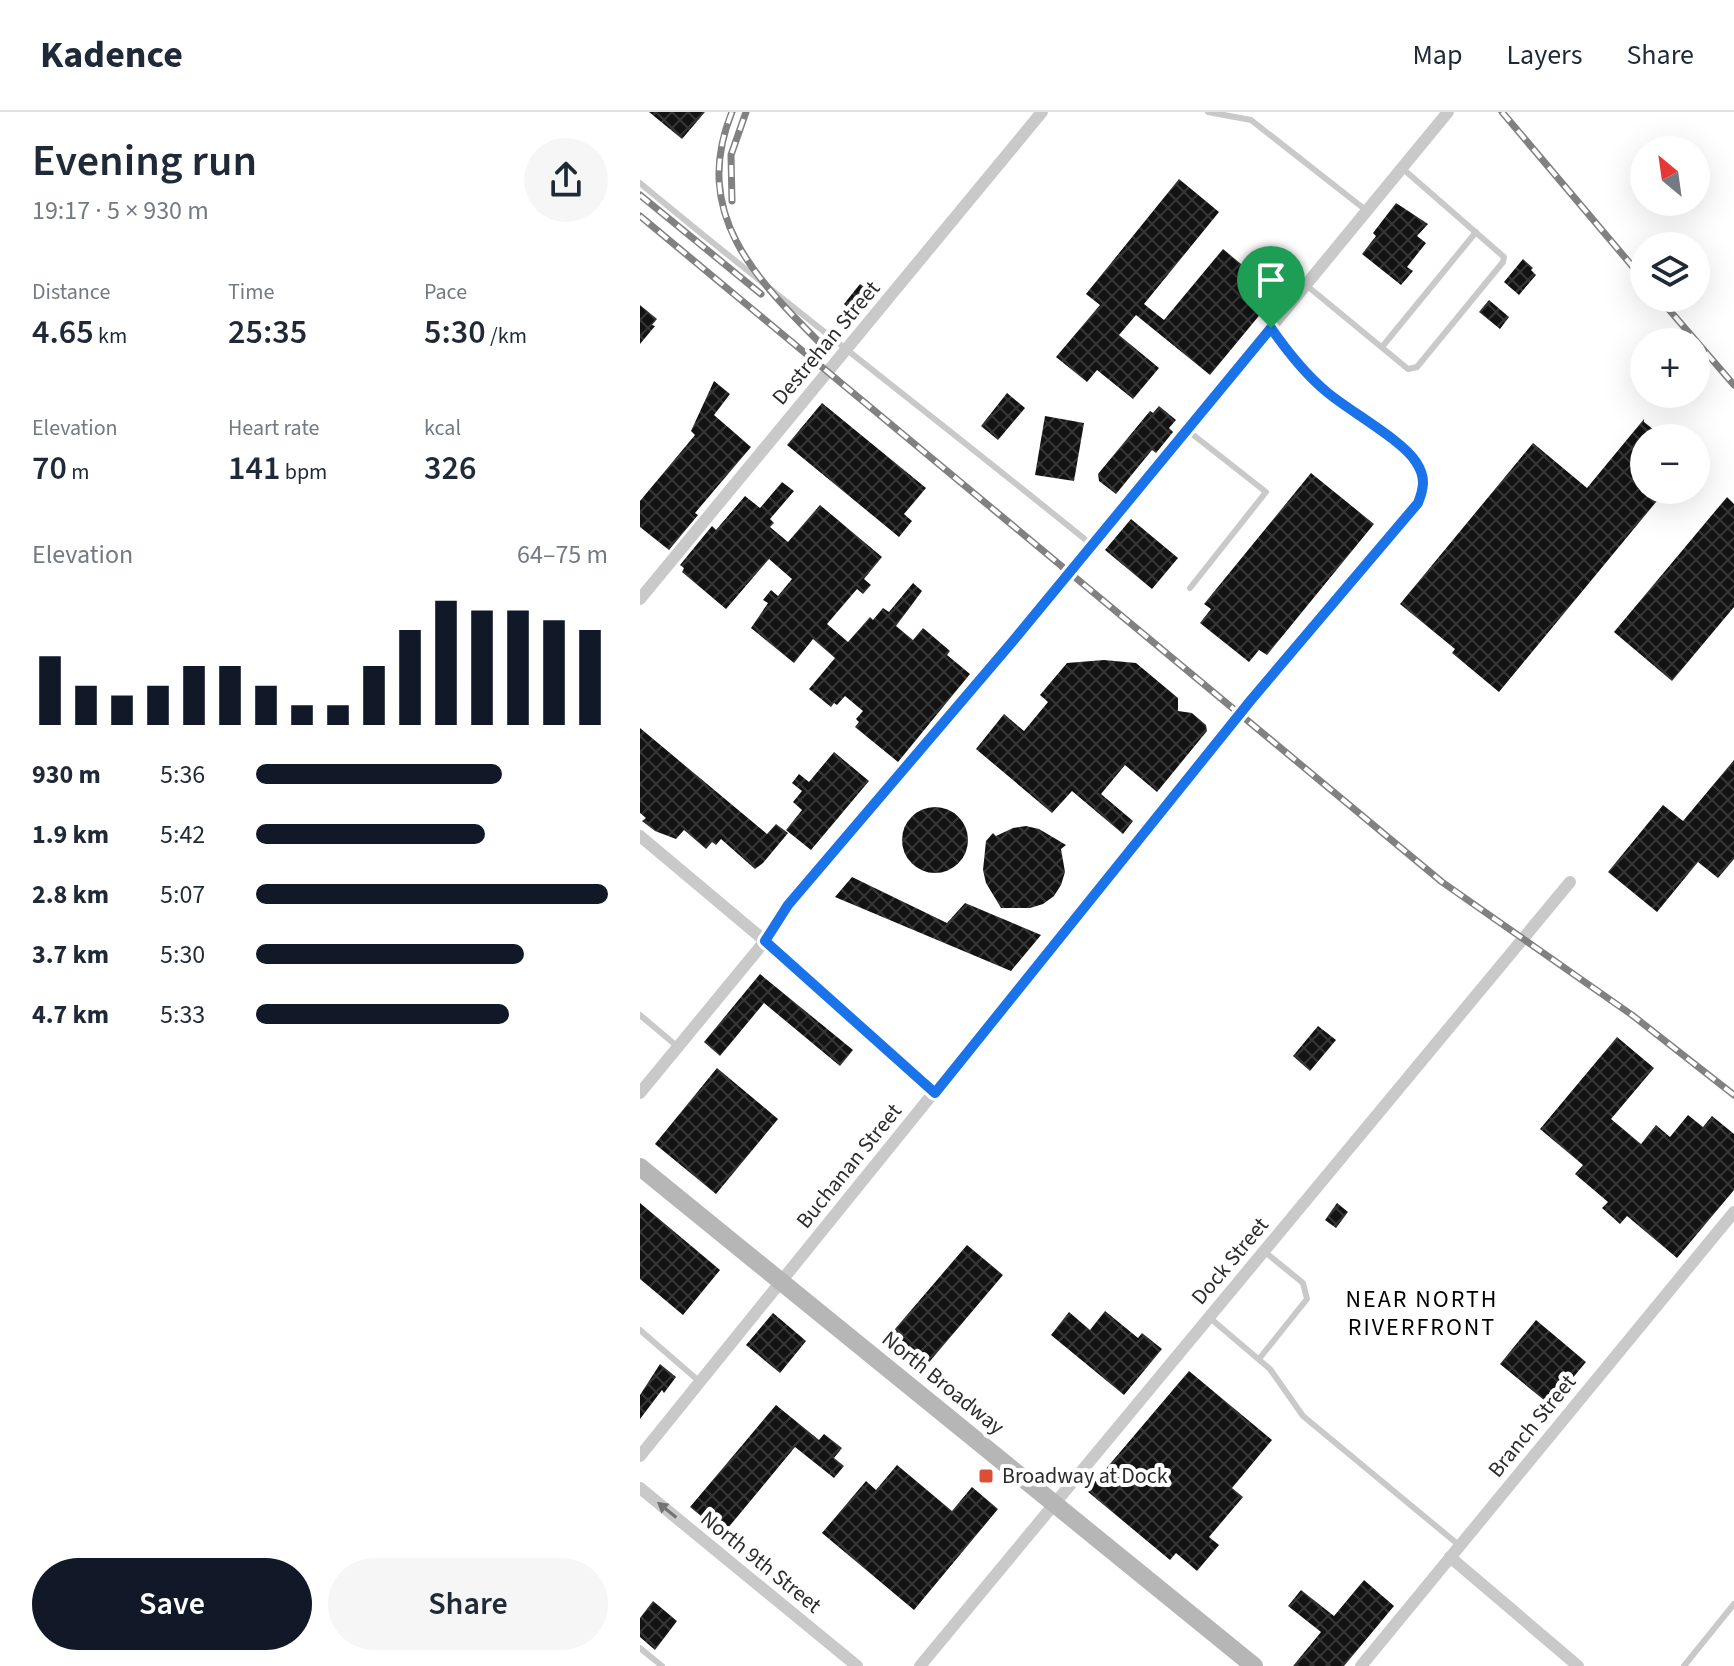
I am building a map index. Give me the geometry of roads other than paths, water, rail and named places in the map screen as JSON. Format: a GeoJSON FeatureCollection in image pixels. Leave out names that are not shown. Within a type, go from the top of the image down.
{"type":"FeatureCollection","features":[{"type":"Feature","properties":{"kind":"main road","name":"North Broadway"},"geometry":{"type":"LineString","coordinates":[[640,1167],[1254,1666]]}},
{"type":"Feature","properties":{"kind":"street","name":"Destrehan Street"},"geometry":{"type":"LineString","coordinates":[[640,599],[1042,112]]}},
{"type":"Feature","properties":{"kind":"street"},"geometry":{"type":"LineString","coordinates":[[640,1093],[765,941],[788,905],[1092,545],[1448,112]]}},
{"type":"Feature","properties":{"kind":"street","name":"Buchanan Street"},"geometry":{"type":"LineString","coordinates":[[640,1456],[1251,700],[1395,530]]}},
{"type":"Feature","properties":{"kind":"street"},"geometry":{"type":"LineString","coordinates":[[640,836],[765,941],[935,1093]]}},
{"type":"Feature","properties":{"kind":"street","name":"Dock Street"},"geometry":{"type":"LineString","coordinates":[[920,1666],[1570,882]]}},
{"type":"Feature","properties":{"kind":"street","name":"Branch Street"},"geometry":{"type":"LineString","coordinates":[[1361,1666],[1734,1212]]}},
{"type":"Feature","properties":{"kind":"street","name":"North 9th Street"},"geometry":{"type":"LineString","coordinates":[[640,1488],[857,1666]]}},
{"type":"Feature","properties":{"kind":"street"},"geometry":{"type":"LineString","coordinates":[[1450,1557],[1578,1666]]}},
{"type":"Feature","properties":{"kind":"lane"},"geometry":{"type":"LineString","coordinates":[[1208,112],[1251,120],[1367,211]]}},
{"type":"Feature","properties":{"kind":"lane"},"geometry":{"type":"LineString","coordinates":[[1306,285],[1408,369],[1413,369],[1436,344],[1503,262],[1502,253],[1402,168]]}},
{"type":"Feature","properties":{"kind":"lane"},"geometry":{"type":"LineString","coordinates":[[640,183],[776,296],[1092,545]]}},
{"type":"Feature","properties":{"kind":"lane"},"geometry":{"type":"LineString","coordinates":[[1382,347],[1476,232]]}},
{"type":"Feature","properties":{"kind":"lane"},"geometry":{"type":"LineString","coordinates":[[1271,328],[1289,353],[1325,391],[1403,447],[1416,462],[1423,475],[1424,487],[1418,503],[1395,530]]}},
{"type":"Feature","properties":{"kind":"lane"},"geometry":{"type":"LineString","coordinates":[[1187,430],[1266,492],[1190,588]]}},
{"type":"Feature","properties":{"kind":"lane"},"geometry":{"type":"LineString","coordinates":[[640,1015],[678,1047]]}},
{"type":"Feature","properties":{"kind":"lane"},"geometry":{"type":"LineString","coordinates":[[1259,1359],[1307,1299],[1303,1283],[1265,1252]]}},
{"type":"Feature","properties":{"kind":"lane"},"geometry":{"type":"LineString","coordinates":[[1210,1318],[1270,1369],[1303,1416],[1460,1546]]}},
{"type":"Feature","properties":{"kind":"lane"},"geometry":{"type":"LineString","coordinates":[[640,1330],[700,1382]]}},
{"type":"Feature","properties":{"kind":"lane"},"geometry":{"type":"LineString","coordinates":[[1684,1666],[1734,1604]]}},
{"type":"Feature","properties":{"kind":"lane"},"geometry":{"type":"LineString","coordinates":[[640,1648],[662,1666]]}},
{"type":"Feature","properties":{"kind":"railway"},"geometry":{"type":"LineString","coordinates":[[732,112],[721,149],[719,183],[725,214],[737,243],[755,271],[825,348]]}},
{"type":"Feature","properties":{"kind":"railway"},"geometry":{"type":"LineString","coordinates":[[732,201],[731,155],[746,112]]}},
{"type":"Feature","properties":{"kind":"railway"},"geometry":{"type":"LineString","coordinates":[[1502,112],[1630,263]]}},
{"type":"Feature","properties":{"kind":"railway"},"geometry":{"type":"LineString","coordinates":[[640,195],[761,294]]}},
{"type":"Feature","properties":{"kind":"railway"},"geometry":{"type":"LineString","coordinates":[[640,216],[1442,882],[1632,1015],[1734,1095]]}},
{"type":"Feature","properties":{"kind":"railway"},"geometry":{"type":"LineString","coordinates":[[1671,312],[1734,385]]}},
{"type":"Feature","properties":{"kind":"place","name":"Broadway at Dock"},"geometry":{"type":"Point","coordinates":[986,1476]}},
{"type":"Feature","properties":{"kind":"district","name":"NEAR NORTH RIVERFRONT"},"geometry":{"type":"Point","coordinates":[1422,1313]}}]}
